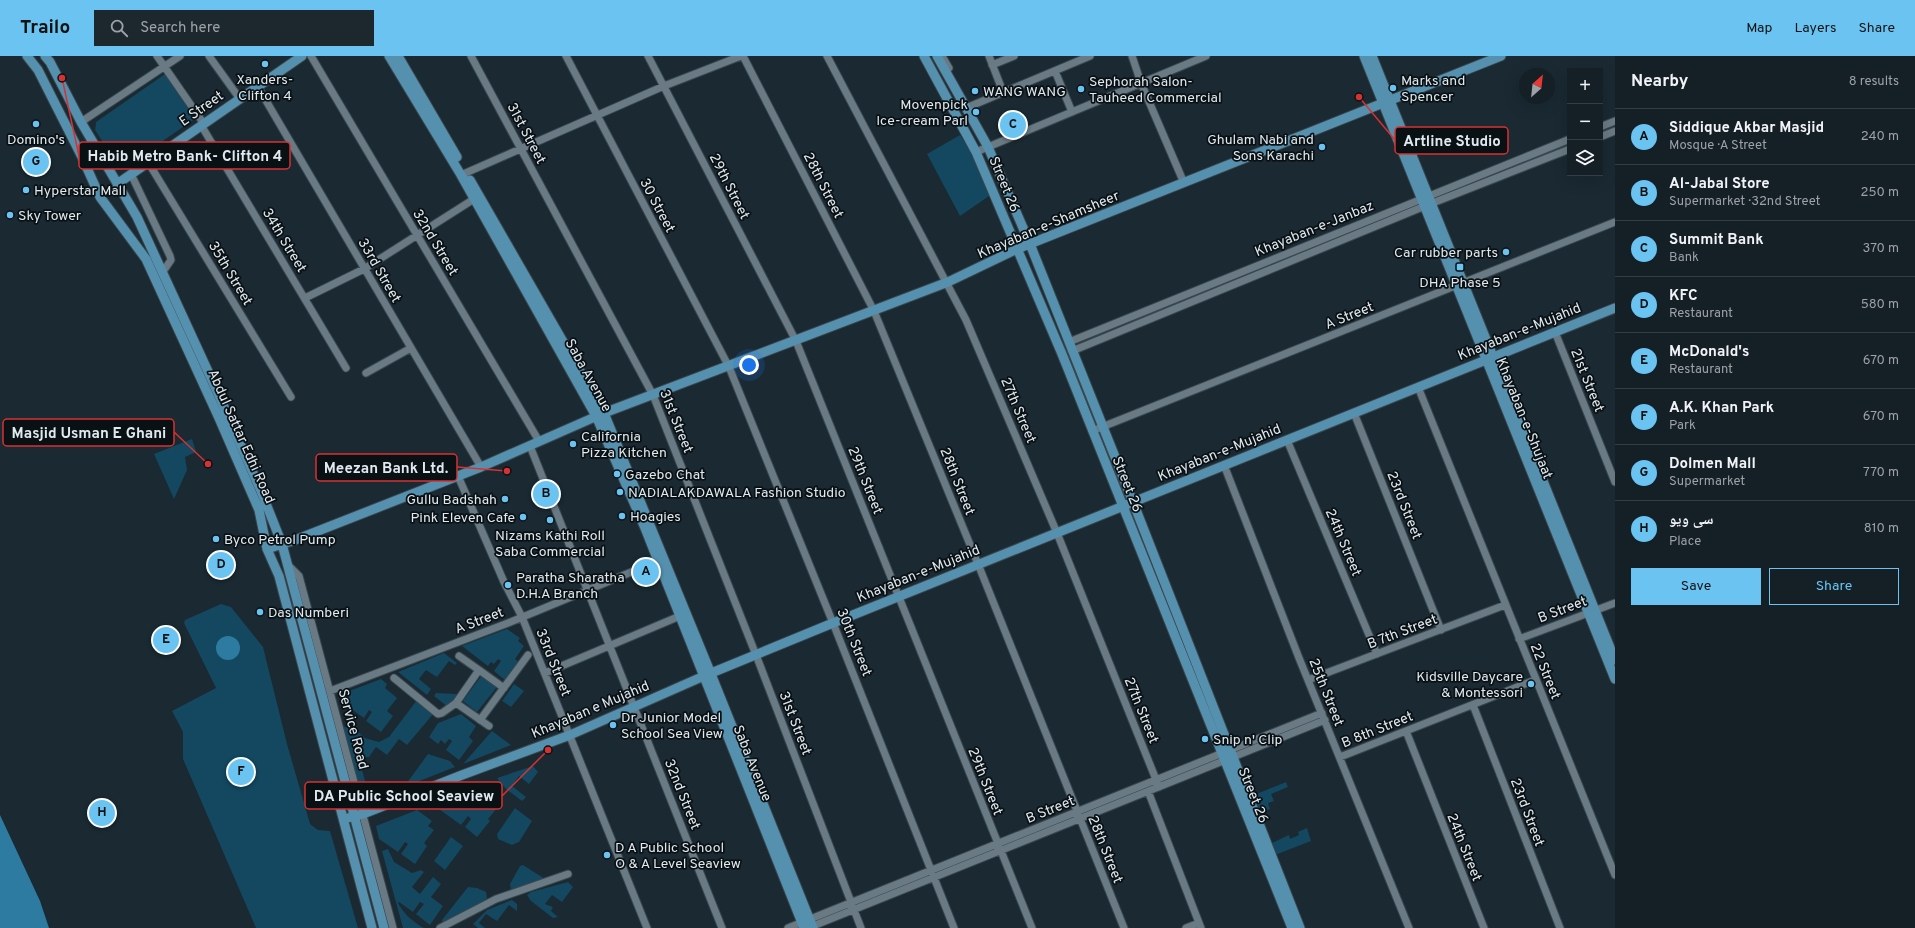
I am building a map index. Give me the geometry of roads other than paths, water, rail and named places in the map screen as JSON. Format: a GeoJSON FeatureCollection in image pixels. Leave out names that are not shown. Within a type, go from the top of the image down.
{"type":"FeatureCollection","features":[{"type":"Feature","properties":{"kind":"main road","name":"Abdul Sattar Edhi Road"},"geometry":{"type":"LineString","coordinates":[[27,56],[38,70],[100,197],[146,259],[216,411],[260,512],[267,549],[279,576],[299,647],[372,928]]}},
{"type":"Feature","properties":{"kind":"main road","name":"E Street"},"geometry":{"type":"LineString","coordinates":[[117,184],[302,56]]}},
{"type":"Feature","properties":{"kind":"main road","name":"Saba Avenue"},"geometry":{"type":"LineString","coordinates":[[389,56],[463,173],[474,199],[600,415],[680,616],[708,675]]}},
{"type":"Feature","properties":{"kind":"main road","name":"Saba Avenue"},"geometry":{"type":"LineString","coordinates":[[398,56],[600,415],[708,675],[808,925]]}},
{"type":"Feature","properties":{"kind":"main road","name":"Street 26"},"geometry":{"type":"LineString","coordinates":[[924,56],[976,152],[1018,249],[1062,354],[1122,506],[1300,928]]}},
{"type":"Feature","properties":{"kind":"main road","name":"Street 26"},"geometry":{"type":"LineString","coordinates":[[937,56],[967,107],[988,147],[1030,244],[1102,427],[1134,502],[1228,755],[1289,927]]}},
{"type":"Feature","properties":{"kind":"main road","name":"Khayaban-e-Shujaat"},"geometry":{"type":"LineString","coordinates":[[1364,56],[1387,101]]}},
{"type":"Feature","properties":{"kind":"main road","name":"Khayaban-e-Shujaat"},"geometry":{"type":"LineString","coordinates":[[1372,56],[1387,101],[1592,612],[1615,679]]}},
{"type":"Feature","properties":{"kind":"main road","name":"Khayaban-e-Shamsheer"},"geometry":{"type":"LineString","coordinates":[[267,549],[295,540],[481,467],[600,415],[948,282],[1030,244],[1501,56]]}},
{"type":"Feature","properties":{"kind":"main road","name":"Abdul Sattar Edhi Road"},"geometry":{"type":"LineString","coordinates":[[48,58],[81,122],[132,208],[261,491],[282,544],[359,815],[384,928]]}},
{"type":"Feature","properties":{"kind":"main road"},"geometry":{"type":"LineString","coordinates":[[117,219],[132,208]]}},
{"type":"Feature","properties":{"kind":"main road","name":"Khayaban-e-Mujahid"},"geometry":{"type":"LineString","coordinates":[[833,623],[1615,308]]}},
{"type":"Feature","properties":{"kind":"main road"},"geometry":{"type":"LineString","coordinates":[[275,568],[288,564]]}},
{"type":"Feature","properties":{"kind":"main road","name":"Khayaban-e-Shujaat"},"geometry":{"type":"LineString","coordinates":[[1592,612],[1615,660]]}},
{"type":"Feature","properties":{"kind":"main road","name":"Khayaban e Mujahid"},"geometry":{"type":"LineString","coordinates":[[344,819],[359,815],[570,735],[634,706],[833,623]]}},
{"type":"Feature","properties":{"kind":"street","name":"34th Street"},"geometry":{"type":"LineString","coordinates":[[157,56],[203,125],[346,368]]}},
{"type":"Feature","properties":{"kind":"street"},"geometry":{"type":"LineString","coordinates":[[81,122],[180,56]]}},
{"type":"Feature","properties":{"kind":"street"},"geometry":{"type":"LineString","coordinates":[[209,56],[240,99]]}},
{"type":"Feature","properties":{"kind":"street","name":"32nd Street"},"geometry":{"type":"LineString","coordinates":[[311,56],[539,441]]}},
{"type":"Feature","properties":{"kind":"street","name":"31st Street"},"geometry":{"type":"LineString","coordinates":[[470,56],[653,395],[756,655],[861,928]]}},
{"type":"Feature","properties":{"kind":"street","name":"30 Street"},"geometry":{"type":"LineString","coordinates":[[566,56],[728,367]]}},
{"type":"Feature","properties":{"kind":"street","name":"29th Street"},"geometry":{"type":"LineString","coordinates":[[648,56],[796,341],[1032,928]]}},
{"type":"Feature","properties":{"kind":"street"},"geometry":{"type":"LineString","coordinates":[[463,173],[664,86],[742,56]]}},
{"type":"Feature","properties":{"kind":"street","name":"28th Street"},"geometry":{"type":"LineString","coordinates":[[742,56],[874,311],[978,564],[1124,928]]}},
{"type":"Feature","properties":{"kind":"street","name":"27th Street"},"geometry":{"type":"LineString","coordinates":[[827,56],[948,282],[966,320],[1057,533],[1158,783]]}},
{"type":"Feature","properties":{"kind":"street"},"geometry":{"type":"LineString","coordinates":[[942,56],[967,107],[1055,71],[1077,58],[1090,56]]}},
{"type":"Feature","properties":{"kind":"street"},"geometry":{"type":"LineString","coordinates":[[989,56],[1003,92]]}},
{"type":"Feature","properties":{"kind":"street"},"geometry":{"type":"LineString","coordinates":[[992,65],[1014,56]]}},
{"type":"Feature","properties":{"kind":"street"},"geometry":{"type":"LineString","coordinates":[[1132,56],[1141,83],[1184,183]]}},
{"type":"Feature","properties":{"kind":"street"},"geometry":{"type":"LineString","coordinates":[[976,152],[1206,56]]}},
{"type":"Feature","properties":{"kind":"street"},"geometry":{"type":"LineString","coordinates":[[1055,71],[1072,112]]}},
{"type":"Feature","properties":{"kind":"street","name":"33rd Street"},"geometry":{"type":"LineString","coordinates":[[258,87],[481,467]]}},
{"type":"Feature","properties":{"kind":"street"},"geometry":{"type":"LineString","coordinates":[[1603,126],[1615,121]]}},
{"type":"Feature","properties":{"kind":"street"},"geometry":{"type":"LineString","coordinates":[[1603,136],[1615,131]]}},
{"type":"Feature","properties":{"kind":"street","name":"Khayaban-e-Janbaz"},"geometry":{"type":"LineString","coordinates":[[1070,346],[1427,201],[1568,140]]}},
{"type":"Feature","properties":{"kind":"street","name":"Khayaban-e-Janbaz"},"geometry":{"type":"LineString","coordinates":[[1427,201],[1567,150]]}},
{"type":"Feature","properties":{"kind":"street","name":"35th Street"},"geometry":{"type":"LineString","coordinates":[[148,162],[291,397]]}},
{"type":"Feature","properties":{"kind":"street"},"geometry":{"type":"LineString","coordinates":[[131,174],[170,256],[171,260],[162,273]]}},
{"type":"Feature","properties":{"kind":"street"},"geometry":{"type":"LineString","coordinates":[[305,298],[364,269],[474,199]]}},
{"type":"Feature","properties":{"kind":"street","name":"A Street"},"geometry":{"type":"LineString","coordinates":[[1092,431],[1615,222]]}},
{"type":"Feature","properties":{"kind":"street","name":"21st Street"},"geometry":{"type":"LineString","coordinates":[[1555,332],[1615,482]]}},
{"type":"Feature","properties":{"kind":"street"},"geometry":{"type":"LineString","coordinates":[[366,373],[411,348]]}},
{"type":"Feature","properties":{"kind":"street","name":"30th Street"},"geometry":{"type":"LineString","coordinates":[[728,367],[833,623],[954,928]]}},
{"type":"Feature","properties":{"kind":"street","name":"22 Street"},"geometry":{"type":"LineString","coordinates":[[1418,387],[1615,875]]}},
{"type":"Feature","properties":{"kind":"street","name":"23rd Street"},"geometry":{"type":"LineString","coordinates":[[1354,413],[1441,630]]}},
{"type":"Feature","properties":{"kind":"street","name":"24th Street"},"geometry":{"type":"LineString","coordinates":[[1287,440],[1377,654]]}},
{"type":"Feature","properties":{"kind":"street","name":"32nd Street"},"geometry":{"type":"LineString","coordinates":[[530,446],[574,555],[586,590],[634,706],[722,928]]}},
{"type":"Feature","properties":{"kind":"street","name":"25th Street"},"geometry":{"type":"LineString","coordinates":[[1224,465],[1308,680],[1409,928]]}},
{"type":"Feature","properties":{"kind":"street","name":"33rd Street"},"geometry":{"type":"LineString","coordinates":[[458,476],[504,582],[522,617],[647,928]]}},
{"type":"Feature","properties":{"kind":"street","name":"A Street"},"geometry":{"type":"LineString","coordinates":[[330,692],[522,617],[658,561]]}},
{"type":"Feature","properties":{"kind":"street","name":"Service Road"},"geometry":{"type":"LineString","coordinates":[[288,564],[299,576],[330,692],[359,815],[393,928]]}},
{"type":"Feature","properties":{"kind":"street","name":"B Street"},"geometry":{"type":"LineString","coordinates":[[1519,640],[1615,603]]}},
{"type":"Feature","properties":{"kind":"street","name":"B 7th Street"},"geometry":{"type":"LineString","coordinates":[[1308,680],[1505,605]]}},
{"type":"Feature","properties":{"kind":"street"},"geometry":{"type":"LineString","coordinates":[[545,673],[680,616]]}},
{"type":"Feature","properties":{"kind":"street"},"geometry":{"type":"LineString","coordinates":[[480,720],[528,655]]}},
{"type":"Feature","properties":{"kind":"street"},"geometry":{"type":"LineString","coordinates":[[458,656],[504,688]]}},
{"type":"Feature","properties":{"kind":"street"},"geometry":{"type":"LineString","coordinates":[[394,678],[438,714],[442,713],[456,703],[479,670]]}},
{"type":"Feature","properties":{"kind":"street","name":"B 8th Street"},"geometry":{"type":"LineString","coordinates":[[1340,757],[1535,680]]}},
{"type":"Feature","properties":{"kind":"street"},"geometry":{"type":"LineString","coordinates":[[456,703],[489,726]]}},
{"type":"Feature","properties":{"kind":"street","name":"23rd Street"},"geometry":{"type":"LineString","coordinates":[[1473,704],[1560,928]]}},
{"type":"Feature","properties":{"kind":"street","name":"B Street"},"geometry":{"type":"LineString","coordinates":[[1228,755],[1322,713]]}},
{"type":"Feature","properties":{"kind":"street","name":"B Street"},"geometry":{"type":"LineString","coordinates":[[788,928],[808,925],[932,873],[1228,755],[1325,720]]}},
{"type":"Feature","properties":{"kind":"street","name":"24th Street"},"geometry":{"type":"LineString","coordinates":[[1406,731],[1484,928]]}},
{"type":"Feature","properties":{"kind":"street","name":"B Street"},"geometry":{"type":"LineString","coordinates":[[1079,815],[1148,791],[1158,783]]}},
{"type":"Feature","properties":{"kind":"street"},"geometry":{"type":"LineString","coordinates":[[1148,791],[1200,925],[1186,928]]}},
{"type":"Feature","properties":{"kind":"street"},"geometry":{"type":"LineString","coordinates":[[440,928],[496,899],[568,874]]}},
{"type":"Feature","properties":{"kind":"place","name":"Xanders- Clifton 4"},"geometry":{"type":"Point","coordinates":[265,64]}},
{"type":"Feature","properties":{"kind":"place","name":"Habib Metro Bank- Clifton 4"},"geometry":{"type":"Point","coordinates":[62,78]}},
{"type":"Feature","properties":{"kind":"place","name":"Marks and Spencer"},"geometry":{"type":"Point","coordinates":[1393,88]}},
{"type":"Feature","properties":{"kind":"place","name":"Sephorah Salon- Tauheed Commercial"},"geometry":{"type":"Point","coordinates":[1081,89]}},
{"type":"Feature","properties":{"kind":"place","name":"WANG WANG"},"geometry":{"type":"Point","coordinates":[975,91]}},
{"type":"Feature","properties":{"kind":"place","name":"Artline Studio"},"geometry":{"type":"Point","coordinates":[1359,97]}},
{"type":"Feature","properties":{"kind":"place","name":"Movenpick Ice-cream Parl"},"geometry":{"type":"Point","coordinates":[976,112]}},
{"type":"Feature","properties":{"kind":"place","name":"Domino's"},"geometry":{"type":"Point","coordinates":[36,124]}},
{"type":"Feature","properties":{"kind":"place","name":"Summit Bank"},"geometry":{"type":"Point","coordinates":[1013,125]}},
{"type":"Feature","properties":{"kind":"place","name":"Ghulam Nabi and Sons Karachi"},"geometry":{"type":"Point","coordinates":[1322,147]}},
{"type":"Feature","properties":{"kind":"place","name":"Dolmen Mall"},"geometry":{"type":"Point","coordinates":[36,162]}},
{"type":"Feature","properties":{"kind":"place","name":"Hyperstar Mall"},"geometry":{"type":"Point","coordinates":[26,190]}},
{"type":"Feature","properties":{"kind":"place","name":"Sky Tower"},"geometry":{"type":"Point","coordinates":[10,215]}},
{"type":"Feature","properties":{"kind":"place","name":"Car rubber parts"},"geometry":{"type":"Point","coordinates":[1506,252]}},
{"type":"Feature","properties":{"kind":"place","name":"DHA Phase 5"},"geometry":{"type":"Point","coordinates":[1460,267]}},
{"type":"Feature","properties":{"kind":"place","name":"California Pizza Kitchen"},"geometry":{"type":"Point","coordinates":[573,444]}},
{"type":"Feature","properties":{"kind":"place","name":"Masjid Usman E Ghani"},"geometry":{"type":"Point","coordinates":[208,464]}},
{"type":"Feature","properties":{"kind":"place","name":"Meezan Bank Ltd."},"geometry":{"type":"Point","coordinates":[507,471]}},
{"type":"Feature","properties":{"kind":"place","name":"Gazebo Chat"},"geometry":{"type":"Point","coordinates":[617,474]}},
{"type":"Feature","properties":{"kind":"place","name":"NADIALAKDAWALA Fashion Studio"},"geometry":{"type":"Point","coordinates":[620,492]}},
{"type":"Feature","properties":{"kind":"place","name":"Al-Jabal Store"},"geometry":{"type":"Point","coordinates":[546,494]}},
{"type":"Feature","properties":{"kind":"place","name":"Gullu Badshah"},"geometry":{"type":"Point","coordinates":[505,499]}},
{"type":"Feature","properties":{"kind":"place","name":"Hoagies"},"geometry":{"type":"Point","coordinates":[622,516]}},
{"type":"Feature","properties":{"kind":"place","name":"Pink Eleven Cafe"},"geometry":{"type":"Point","coordinates":[523,517]}},
{"type":"Feature","properties":{"kind":"place","name":"Nizams Kathi Roll Saba Commercial"},"geometry":{"type":"Point","coordinates":[550,520]}},
{"type":"Feature","properties":{"kind":"place","name":"Byco Petrol Pump"},"geometry":{"type":"Point","coordinates":[216,539]}},
{"type":"Feature","properties":{"kind":"place","name":"KFC"},"geometry":{"type":"Point","coordinates":[221,565]}},
{"type":"Feature","properties":{"kind":"place","name":"Siddique Akbar Masjid"},"geometry":{"type":"Point","coordinates":[646,572]}},
{"type":"Feature","properties":{"kind":"place","name":"Paratha Sharatha D.H.A Branch"},"geometry":{"type":"Point","coordinates":[508,585]}},
{"type":"Feature","properties":{"kind":"place","name":"Das Numberi"},"geometry":{"type":"Point","coordinates":[260,612]}},
{"type":"Feature","properties":{"kind":"place","name":"McDonald's"},"geometry":{"type":"Point","coordinates":[166,640]}},
{"type":"Feature","properties":{"kind":"place","name":"Kidsville Daycare & Montessori"},"geometry":{"type":"Point","coordinates":[1531,684]}},
{"type":"Feature","properties":{"kind":"place","name":"Dr Junior Model School Sea View"},"geometry":{"type":"Point","coordinates":[613,725]}},
{"type":"Feature","properties":{"kind":"place","name":"Snip n' Clip"},"geometry":{"type":"Point","coordinates":[1205,739]}},
{"type":"Feature","properties":{"kind":"place","name":"DA Public School Seaview"},"geometry":{"type":"Point","coordinates":[548,750]}},
{"type":"Feature","properties":{"kind":"place","name":"A.K. Khan Park"},"geometry":{"type":"Point","coordinates":[241,772]}},
{"type":"Feature","properties":{"kind":"place","name":"سی ویو"},"geometry":{"type":"Point","coordinates":[102,813]}},
{"type":"Feature","properties":{"kind":"place","name":"D A Public School O & A Level Seaview"},"geometry":{"type":"Point","coordinates":[607,855]}}]}
